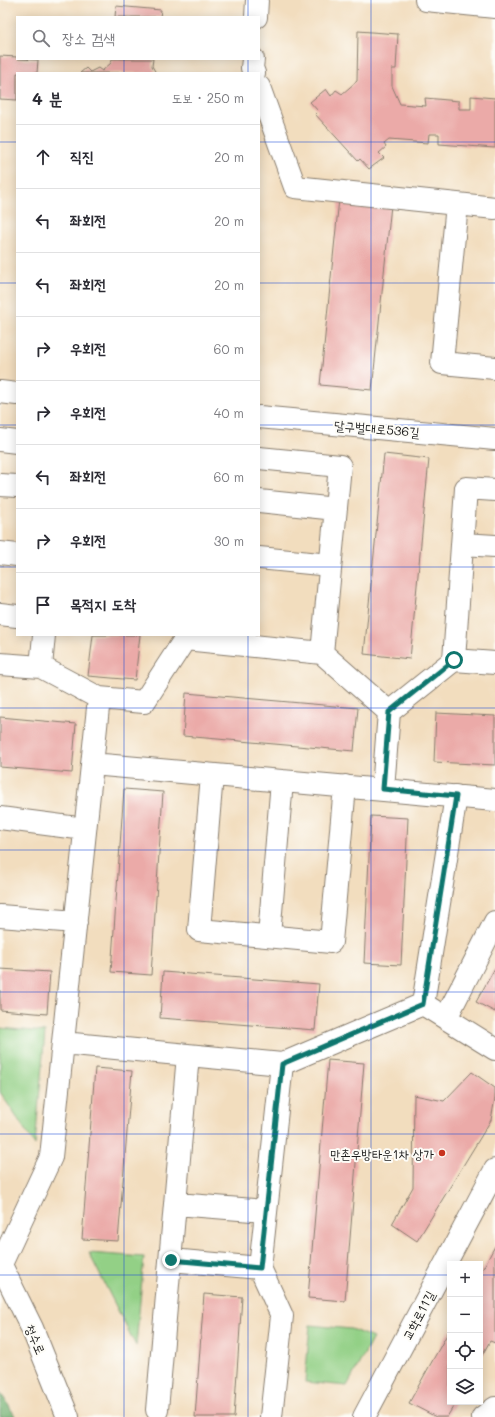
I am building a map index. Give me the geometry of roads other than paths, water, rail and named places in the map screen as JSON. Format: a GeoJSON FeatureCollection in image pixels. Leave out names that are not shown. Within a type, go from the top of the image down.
{"type":"FeatureCollection","features":[{"type":"Feature","properties":{"kind":"street"},"geometry":{"type":"LineString","coordinates":[[256,16],[257,0]]}},
{"type":"Feature","properties":{"kind":"street"},"geometry":{"type":"LineString","coordinates":[[426,0],[495,7]]}},
{"type":"Feature","properties":{"kind":"street"},"geometry":{"type":"LineString","coordinates":[[253,60],[252,68],[254,72]]}},
{"type":"Feature","properties":{"kind":"street"},"geometry":{"type":"LineString","coordinates":[[260,90],[295,187],[495,208]]}},
{"type":"Feature","properties":{"kind":"street"},"geometry":{"type":"LineString","coordinates":[[456,204],[442,363],[495,368]]}},
{"type":"Feature","properties":{"kind":"street"},"geometry":{"type":"LineString","coordinates":[[0,392],[16,394]]}},
{"type":"Feature","properties":{"kind":"street","name":"달구벌대로536길"},"geometry":{"type":"LineString","coordinates":[[260,417],[495,439]]}},
{"type":"Feature","properties":{"kind":"street"},"geometry":{"type":"LineString","coordinates":[[0,440],[16,442]]}},
{"type":"Feature","properties":{"kind":"street"},"geometry":{"type":"LineString","coordinates":[[260,458],[340,466],[322,653]]}},
{"type":"Feature","properties":{"kind":"street"},"geometry":{"type":"LineString","coordinates":[[0,485],[16,486]]}},
{"type":"Feature","properties":{"kind":"street"},"geometry":{"type":"LineString","coordinates":[[454,660],[466,488],[495,490]]}},
{"type":"Feature","properties":{"kind":"street"},"geometry":{"type":"LineString","coordinates":[[260,501],[336,509]]}},
{"type":"Feature","properties":{"kind":"street"},"geometry":{"type":"LineString","coordinates":[[463,544],[495,546]]}},
{"type":"Feature","properties":{"kind":"street"},"geometry":{"type":"LineString","coordinates":[[0,553],[16,555]]}},
{"type":"Feature","properties":{"kind":"street"},"geometry":{"type":"LineString","coordinates":[[260,558],[330,564]]}},
{"type":"Feature","properties":{"kind":"street"},"geometry":{"type":"LineString","coordinates":[[0,614],[16,616]]}},
{"type":"Feature","properties":{"kind":"street"},"geometry":{"type":"LineString","coordinates":[[41,667],[44,636]]}},
{"type":"Feature","properties":{"kind":"street"},"geometry":{"type":"LineString","coordinates":[[0,664],[41,667],[99,698],[144,702],[186,637],[322,653],[389,712]]}},
{"type":"Feature","properties":{"kind":"street"},"geometry":{"type":"LineString","coordinates":[[383,789],[389,712],[454,660],[495,663]]}},
{"type":"Feature","properties":{"kind":"street"},"geometry":{"type":"LineString","coordinates":[[0,1263],[51,1157],[99,698]]}},
{"type":"Feature","properties":{"kind":"street"},"geometry":{"type":"LineString","coordinates":[[92,764],[495,800]]}},
{"type":"Feature","properties":{"kind":"street"},"geometry":{"type":"LineString","coordinates":[[212,775],[199,930],[331,942],[344,786]]}},
{"type":"Feature","properties":{"kind":"street"},"geometry":{"type":"LineString","coordinates":[[268,936],[282,781]]}},
{"type":"Feature","properties":{"kind":"street"},"geometry":{"type":"LineString","coordinates":[[423,1004],[456,796]]}},
{"type":"Feature","properties":{"kind":"street"},"geometry":{"type":"LineString","coordinates":[[0,818],[85,829]]}},
{"type":"Feature","properties":{"kind":"street"},"geometry":{"type":"LineString","coordinates":[[0,916],[76,922]]}},
{"type":"Feature","properties":{"kind":"street"},"geometry":{"type":"LineString","coordinates":[[446,1018],[495,922]]}},
{"type":"Feature","properties":{"kind":"street"},"geometry":{"type":"LineString","coordinates":[[423,1004],[495,1049]]}},
{"type":"Feature","properties":{"kind":"street"},"geometry":{"type":"LineString","coordinates":[[63,1043],[282,1064],[423,1004]]}},
{"type":"Feature","properties":{"kind":"street"},"geometry":{"type":"LineString","coordinates":[[157,1410],[188,1055]]}},
{"type":"Feature","properties":{"kind":"street"},"geometry":{"type":"LineString","coordinates":[[271,1417],[282,1316],[260,1268],[282,1064]]}},
{"type":"Feature","properties":{"kind":"street","name":"교학로11길"},"geometry":{"type":"LineString","coordinates":[[364,1417],[495,1170]]}},
{"type":"Feature","properties":{"kind":"street"},"geometry":{"type":"LineString","coordinates":[[176,1204],[266,1211]]}},
{"type":"Feature","properties":{"kind":"street"},"geometry":{"type":"LineString","coordinates":[[171,1260],[260,1268]]}},
{"type":"Feature","properties":{"kind":"street","name":"청수로"},"geometry":{"type":"LineString","coordinates":[[0,1263],[32,1328],[68,1417]]}},
{"type":"Feature","properties":{"kind":"street"},"geometry":{"type":"LineString","coordinates":[[483,1417],[495,1408]]}},
{"type":"Feature","properties":{"kind":"place","name":"만촌우방타운1차 상가"},"geometry":{"type":"Point","coordinates":[442,1153]}}]}
